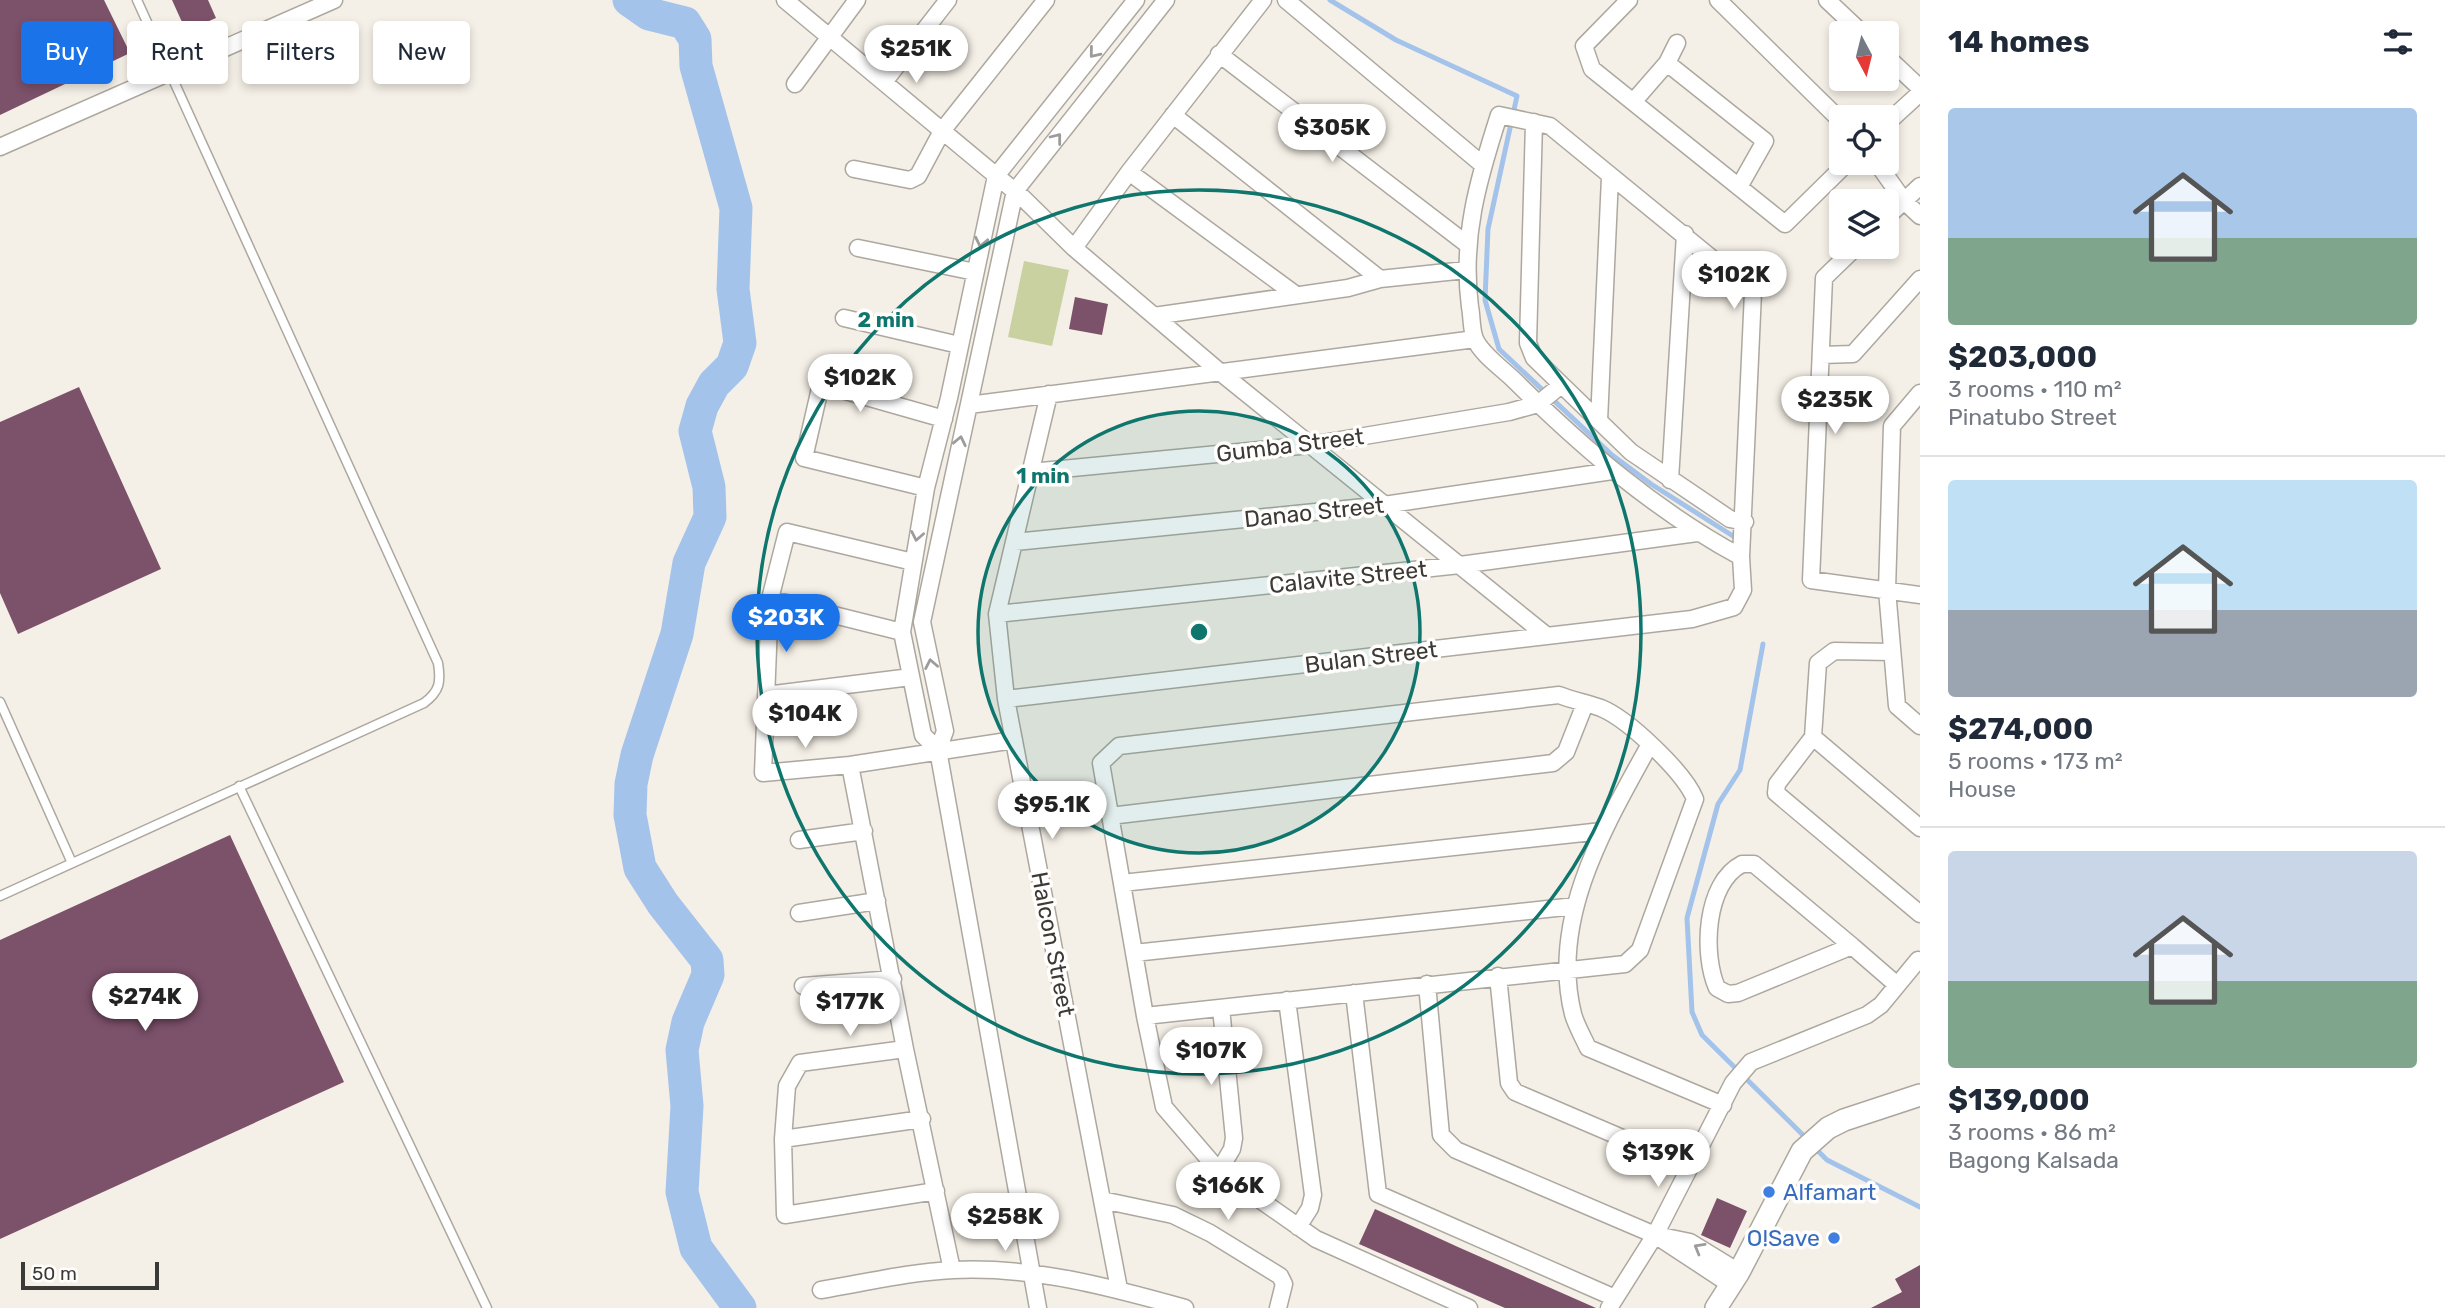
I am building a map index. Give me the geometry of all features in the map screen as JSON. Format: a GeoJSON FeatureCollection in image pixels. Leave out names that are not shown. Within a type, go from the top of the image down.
{"type":"FeatureCollection","features":[{"type":"Feature","properties":{"kind":"street"},"geometry":{"type":"LineString","coordinates":[[228,45],[334,0]]}},
{"type":"Feature","properties":{"kind":"street"},"geometry":{"type":"LineString","coordinates":[[785,0],[1015,191],[1074,248],[1220,372],[1547,636]]}},
{"type":"Feature","properties":{"kind":"street"},"geometry":{"type":"LineString","coordinates":[[795,84],[857,0]]}},
{"type":"Feature","properties":{"kind":"street"},"geometry":{"type":"LineString","coordinates":[[884,82],[948,0]]}},
{"type":"Feature","properties":{"kind":"street"},"geometry":{"type":"LineString","coordinates":[[854,169],[915,179],[942,131],[1046,0]]}},
{"type":"Feature","properties":{"kind":"street"},"geometry":{"type":"LineString","coordinates":[[938,750],[923,735],[902,632],[926,488],[944,419],[996,176],[1136,0]]}},
{"type":"Feature","properties":{"kind":"street"},"geometry":{"type":"LineString","coordinates":[[1038,1308],[1034,1273],[938,750],[946,731],[922,622],[1015,191],[1166,0]]}},
{"type":"Feature","properties":{"kind":"street"},"geometry":{"type":"LineString","coordinates":[[1074,248],[1219,54],[1264,0]]}},
{"type":"Feature","properties":{"kind":"street"},"geometry":{"type":"LineString","coordinates":[[1286,0],[1483,165]]}},
{"type":"Feature","properties":{"kind":"street"},"geometry":{"type":"LineString","coordinates":[[1629,0],[1584,46],[1592,69],[1785,224],[1835,175]]}},
{"type":"Feature","properties":{"kind":"street"},"geometry":{"type":"LineString","coordinates":[[1718,0],[1829,109]]}},
{"type":"Feature","properties":{"kind":"street"},"geometry":{"type":"LineString","coordinates":[[1827,0],[1849,21]]}},
{"type":"Feature","properties":{"kind":"street"},"geometry":{"type":"LineString","coordinates":[[1633,103],[1667,63],[1677,43]]}},
{"type":"Feature","properties":{"kind":"street"},"geometry":{"type":"LineString","coordinates":[[1219,54],[1468,245]]}},
{"type":"Feature","properties":{"kind":"street"},"geometry":{"type":"LineString","coordinates":[[1667,63],[1765,141],[1739,187]]}},
{"type":"Feature","properties":{"kind":"street"},"geometry":{"type":"LineString","coordinates":[[1899,70],[1920,90],[1899,111]]}},
{"type":"Feature","properties":{"kind":"street"},"geometry":{"type":"LineString","coordinates":[[0,147],[138,84]]}},
{"type":"Feature","properties":{"kind":"street"},"geometry":{"type":"LineString","coordinates":[[1173,115],[1380,279]]}},
{"type":"Feature","properties":{"kind":"street"},"geometry":{"type":"LineString","coordinates":[[1475,339],[1465,270],[1483,165],[1499,115],[1511,117],[1534,122],[1550,126],[1753,292],[1745,522],[1741,557],[1697,533],[1612,471],[1549,395],[1528,343],[1534,122]]}},
{"type":"Feature","properties":{"kind":"street"},"geometry":{"type":"LineString","coordinates":[[1129,172],[1296,295]]}},
{"type":"Feature","properties":{"kind":"street"},"geometry":{"type":"LineString","coordinates":[[1886,175],[1904,201],[1920,216]]}},
{"type":"Feature","properties":{"kind":"street"},"geometry":{"type":"LineString","coordinates":[[1600,421],[1610,177]]}},
{"type":"Feature","properties":{"kind":"street"},"geometry":{"type":"LineString","coordinates":[[1899,206],[1920,186]]}},
{"type":"Feature","properties":{"kind":"street"},"geometry":{"type":"LineString","coordinates":[[1670,480],[1685,234]]}},
{"type":"Feature","properties":{"kind":"street"},"geometry":{"type":"LineString","coordinates":[[858,248],[975,272]]}},
{"type":"Feature","properties":{"kind":"street"},"geometry":{"type":"LineString","coordinates":[[1844,259],[1824,278],[1811,580],[1920,595]]}},
{"type":"Feature","properties":{"kind":"street"},"geometry":{"type":"LineString","coordinates":[[1154,316],[1348,288],[1380,279],[1465,270]]}},
{"type":"Feature","properties":{"kind":"street"},"geometry":{"type":"LineString","coordinates":[[1821,355],[1853,354],[1920,279]]}},
{"type":"Feature","properties":{"kind":"street"},"geometry":{"type":"LineString","coordinates":[[844,318],[959,345]]}},
{"type":"Feature","properties":{"kind":"street"},"geometry":{"type":"LineString","coordinates":[[969,405],[1475,339],[1549,395],[1600,421],[1631,453],[1670,480],[1730,519],[1745,522]]}},
{"type":"Feature","properties":{"kind":"street"},"geometry":{"type":"LineString","coordinates":[[926,488],[804,458],[821,384],[944,419]]}},
{"type":"Feature","properties":{"kind":"street"},"geometry":{"type":"LineString","coordinates":[[1920,393],[1892,426],[1887,590],[1897,706],[1920,726]]}},
{"type":"Feature","properties":{"kind":"street","name":"Halcon Street"},"geometry":{"type":"LineString","coordinates":[[1049,394],[997,614],[1006,699],[1119,1289]]}},
{"type":"Feature","properties":{"kind":"street","name":"Gumba Street"},"geometry":{"type":"LineString","coordinates":[[1031,472],[1310,445],[1509,412],[1549,395]]}},
{"type":"Feature","properties":{"kind":"street","name":"Danao Street"},"geometry":{"type":"LineString","coordinates":[[1014,542],[1384,505],[1612,471]]}},
{"type":"Feature","properties":{"kind":"street"},"geometry":{"type":"LineString","coordinates":[[913,562],[787,532],[770,599],[762,773],[850,765],[1014,740]]}},
{"type":"Feature","properties":{"kind":"street","name":"Calavite Street"},"geometry":{"type":"LineString","coordinates":[[997,614],[1460,565],[1697,533]]}},
{"type":"Feature","properties":{"kind":"street","name":"Bulan Street"},"geometry":{"type":"LineString","coordinates":[[1006,699],[1692,619],[1734,607],[1743,590],[1741,557]]}},
{"type":"Feature","properties":{"kind":"street"},"geometry":{"type":"LineString","coordinates":[[770,599],[902,632]]}},
{"type":"Feature","properties":{"kind":"street"},"geometry":{"type":"LineString","coordinates":[[1892,652],[1834,651],[1818,663],[1813,737],[1777,784],[1776,793],[1920,914]]}},
{"type":"Feature","properties":{"kind":"street"},"geometry":{"type":"LineString","coordinates":[[766,695],[911,677]]}},
{"type":"Feature","properties":{"kind":"street"},"geometry":{"type":"LineString","coordinates":[[1145,1016],[1625,964],[1640,950],[1695,799],[1688,781],[1650,744],[1604,709],[1559,695],[1119,746],[1101,763],[1133,953],[1145,1016],[1164,1107],[1219,1171],[1297,1227],[1316,1239],[1469,1308]]}},
{"type":"Feature","properties":{"kind":"street"},"geometry":{"type":"LineString","coordinates":[[1110,816],[1553,762],[1566,752],[1585,704]]}},
{"type":"Feature","properties":{"kind":"street"},"geometry":{"type":"LineString","coordinates":[[1813,737],[1920,828]]}},
{"type":"Feature","properties":{"kind":"street"},"geometry":{"type":"LineString","coordinates":[[1650,744],[1602,831],[1575,906],[1566,969],[1573,1016],[1588,1048],[1723,1105]]}},
{"type":"Feature","properties":{"kind":"street"},"geometry":{"type":"LineString","coordinates":[[850,765],[905,1049],[952,1269]]}},
{"type":"Feature","properties":{"kind":"street"},"geometry":{"type":"LineString","coordinates":[[799,840],[864,831]]}},
{"type":"Feature","properties":{"kind":"street"},"geometry":{"type":"LineString","coordinates":[[1122,883],[1602,831]]}},
{"type":"Feature","properties":{"kind":"street"},"geometry":{"type":"LineString","coordinates":[[1852,946],[1738,993],[1728,994],[1717,988],[1710,971],[1708,943],[1711,915],[1730,871],[1742,864],[1754,864],[1852,946],[1897,985]]}},
{"type":"Feature","properties":{"kind":"street"},"geometry":{"type":"LineString","coordinates":[[799,913],[877,901]]}},
{"type":"Feature","properties":{"kind":"street"},"geometry":{"type":"LineString","coordinates":[[1133,953],[1575,906]]}},
{"type":"Feature","properties":{"kind":"street"},"geometry":{"type":"LineString","coordinates":[[1354,992],[1378,1194],[1612,1303],[1655,1235],[1733,1083],[1751,1062],[1867,1016],[1881,1005],[1918,960]]}},
{"type":"Feature","properties":{"kind":"street"},"geometry":{"type":"LineString","coordinates":[[1497,976],[1509,1083],[1515,1092],[1690,1167]]}},
{"type":"Feature","properties":{"kind":"street"},"geometry":{"type":"LineString","coordinates":[[803,986],[893,979]]}},
{"type":"Feature","properties":{"kind":"street"},"geometry":{"type":"LineString","coordinates":[[1427,984],[1441,1135],[1456,1150],[1655,1235],[1690,1242],[1735,1279]]}},
{"type":"Feature","properties":{"kind":"street"},"geometry":{"type":"LineString","coordinates":[[1287,1000],[1313,1195],[1310,1208],[1297,1227]]}},
{"type":"Feature","properties":{"kind":"street"},"geometry":{"type":"LineString","coordinates":[[1219,1171],[1233,1149],[1234,1138],[1221,1007]]}},
{"type":"Feature","properties":{"kind":"street"},"geometry":{"type":"LineString","coordinates":[[905,1049],[800,1063],[787,1086],[783,1139],[785,1214],[936,1191]]}},
{"type":"Feature","properties":{"kind":"street"},"geometry":{"type":"LineString","coordinates":[[1716,1308],[1735,1279],[1802,1151],[1819,1135],[1844,1120],[1920,1095]]}},
{"type":"Feature","properties":{"kind":"street"},"geometry":{"type":"LineString","coordinates":[[783,1139],[922,1119]]}},
{"type":"Feature","properties":{"kind":"street"},"geometry":{"type":"LineString","coordinates":[[1102,1200],[1174,1215],[1222,1240],[1280,1276],[1284,1284],[1278,1308]]}},
{"type":"Feature","properties":{"kind":"street"},"geometry":{"type":"LineString","coordinates":[[821,1290],[952,1269],[1034,1273],[1119,1289],[1185,1308]]}},
{"type":"Feature","properties":{"kind":"lane"},"geometry":{"type":"LineString","coordinates":[[137,0],[147,21]]}},
{"type":"Feature","properties":{"kind":"lane"},"geometry":{"type":"LineString","coordinates":[[0,896],[424,703],[435,695],[440,674],[433,651],[178,84]]}},
{"type":"Feature","properties":{"kind":"lane"},"geometry":{"type":"LineString","coordinates":[[0,702],[72,863]]}},
{"type":"Feature","properties":{"kind":"lane"},"geometry":{"type":"LineString","coordinates":[[240,786],[487,1308]]}},
{"type":"Feature","properties":{"kind":"green space"},"geometry":{"type":"Polygon","coordinates":[[[1024,261],[1069,270],[1052,346],[1008,337],[1024,261]]]}},
{"type":"Feature","properties":{"kind":"building"},"geometry":{"type":"Polygon","coordinates":[[[0,0],[104,0],[127,47],[127,54],[113,61],[113,21],[21,21],[21,84],[65,84],[0,115],[0,0]]]}},
{"type":"Feature","properties":{"kind":"building"},"geometry":{"type":"Polygon","coordinates":[[[172,0],[208,0],[216,18],[209,21],[181,21],[172,0]]]}},
{"type":"Feature","properties":{"kind":"building"},"geometry":{"type":"Polygon","coordinates":[[[1075,297],[1108,304],[1102,335],[1069,329],[1075,297]]]}},
{"type":"Feature","properties":{"kind":"building"},"geometry":{"type":"Polygon","coordinates":[[[79,387],[161,569],[18,634],[0,593],[0,422],[79,387]]]}},
{"type":"Feature","properties":{"kind":"building"},"geometry":{"type":"Polygon","coordinates":[[[230,835],[344,1082],[0,1239],[0,940],[230,835]]]}},
{"type":"Feature","properties":{"kind":"building"},"geometry":{"type":"Polygon","coordinates":[[[1717,1198],[1747,1211],[1730,1248],[1701,1235],[1717,1198]]]}},
{"type":"Feature","properties":{"kind":"building"},"geometry":{"type":"Polygon","coordinates":[[[1375,1209],[1596,1308],[1505,1308],[1359,1244],[1375,1209]]]}},
{"type":"Feature","properties":{"kind":"building"},"geometry":{"type":"Polygon","coordinates":[[[1920,1265],[1920,1308],[1871,1308],[1902,1292],[1895,1279],[1920,1265]]]}},
{"type":"Feature","properties":{"kind":"waterway"},"geometry":{"type":"LineString","coordinates":[[629,0],[649,14],[685,23],[695,39],[696,66],[736,208],[733,289],[740,343],[732,366],[714,384],[702,406],[695,431],[709,487],[710,517],[689,563],[677,634],[637,755],[631,784],[630,815],[640,868],[663,904],[707,960],[708,975],[688,1022],[682,1050],[687,1106],[682,1192],[696,1248],[740,1308]]}},
{"type":"Feature","properties":{"kind":"waterway"},"geometry":{"type":"LineString","coordinates":[[1330,0],[1396,40],[1517,96],[1488,229],[1485,300],[1499,349],[1612,455],[1651,484],[1733,536]]}},
{"type":"Feature","properties":{"kind":"waterway"},"geometry":{"type":"LineString","coordinates":[[1763,644],[1740,770],[1718,804],[1687,918],[1692,1012],[1702,1035],[1807,1139]]}},
{"type":"Feature","properties":{"kind":"waterway"},"geometry":{"type":"LineString","coordinates":[[1813,1146],[1827,1160],[1920,1207]]}},
{"type":"Feature","properties":{"kind":"place","name":"Alfamart"},"geometry":{"type":"Point","coordinates":[1769,1192]}},
{"type":"Feature","properties":{"kind":"place","name":"O!Save"},"geometry":{"type":"Point","coordinates":[1834,1238]}}]}
